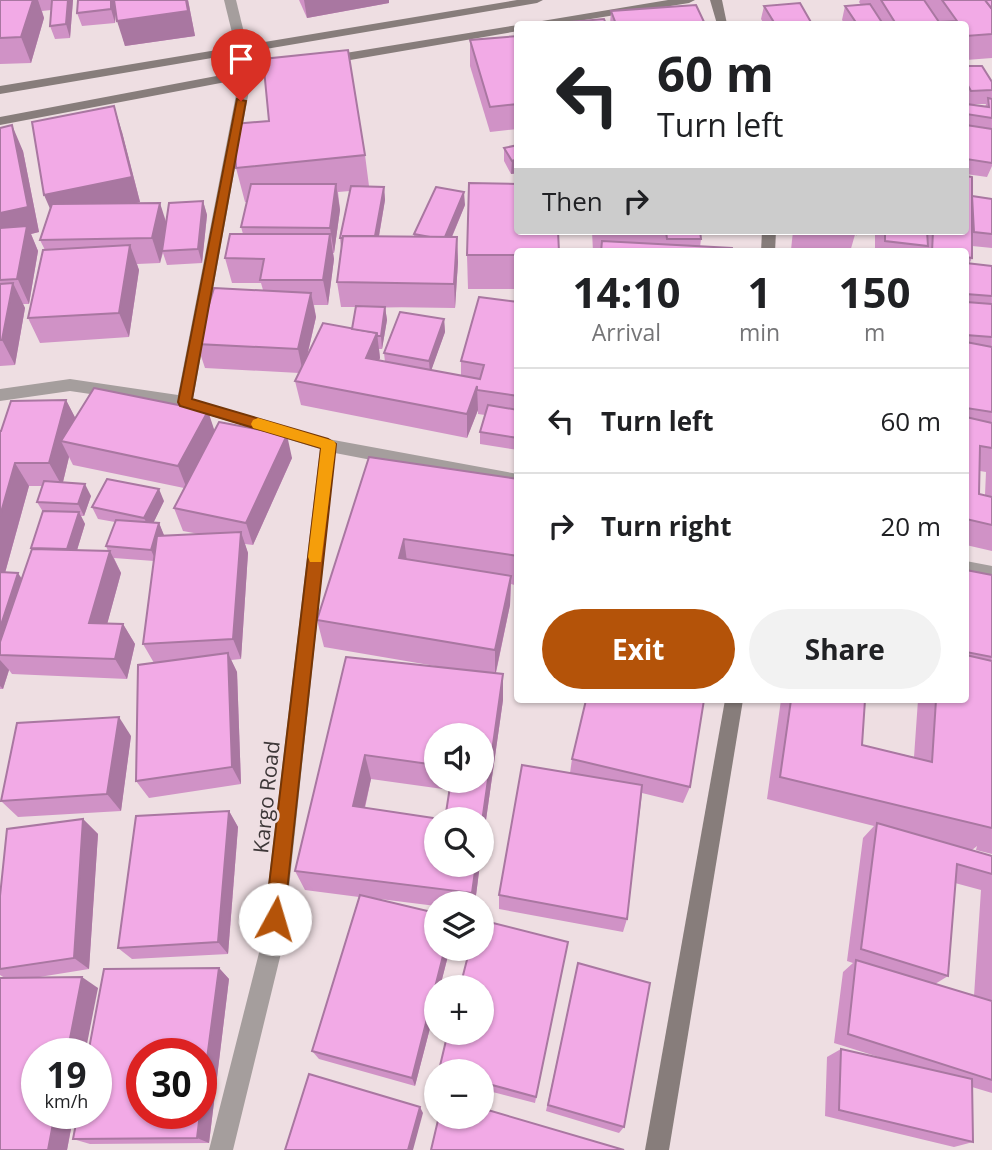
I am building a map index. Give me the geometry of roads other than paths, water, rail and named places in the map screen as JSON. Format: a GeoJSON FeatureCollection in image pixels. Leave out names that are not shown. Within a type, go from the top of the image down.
{"type":"FeatureCollection","features":[{"type":"Feature","properties":{"kind":"street"},"geometry":{"type":"LineString","coordinates":[[230,0],[242,49]]}},
{"type":"Feature","properties":{"kind":"street"},"geometry":{"type":"LineString","coordinates":[[0,90],[537,0]]}},
{"type":"Feature","properties":{"kind":"street"},"geometry":{"type":"LineString","coordinates":[[560,21],[689,0]]}},
{"type":"Feature","properties":{"kind":"street"},"geometry":{"type":"LineString","coordinates":[[716,0],[721,21]]}},
{"type":"Feature","properties":{"kind":"street"},"geometry":{"type":"LineString","coordinates":[[314,62],[514,30]]}},
{"type":"Feature","properties":{"kind":"street"},"geometry":{"type":"LineString","coordinates":[[0,121],[300,65]]}},
{"type":"Feature","properties":{"kind":"street"},"geometry":{"type":"LineString","coordinates":[[185,402],[246,74]]}},
{"type":"Feature","properties":{"kind":"street"},"geometry":{"type":"LineString","coordinates":[[0,395],[71,385],[185,402],[328,444],[514,480]]}},
{"type":"Feature","properties":{"kind":"street","name":"Kargo Road"},"geometry":{"type":"LineString","coordinates":[[221,1150],[272,945],[328,444]]}},
{"type":"Feature","properties":{"kind":"street"},"geometry":{"type":"LineString","coordinates":[[969,569],[992,573]]}},
{"type":"Feature","properties":{"kind":"street"},"geometry":{"type":"LineString","coordinates":[[657,1150],[733,703]]}}]}
